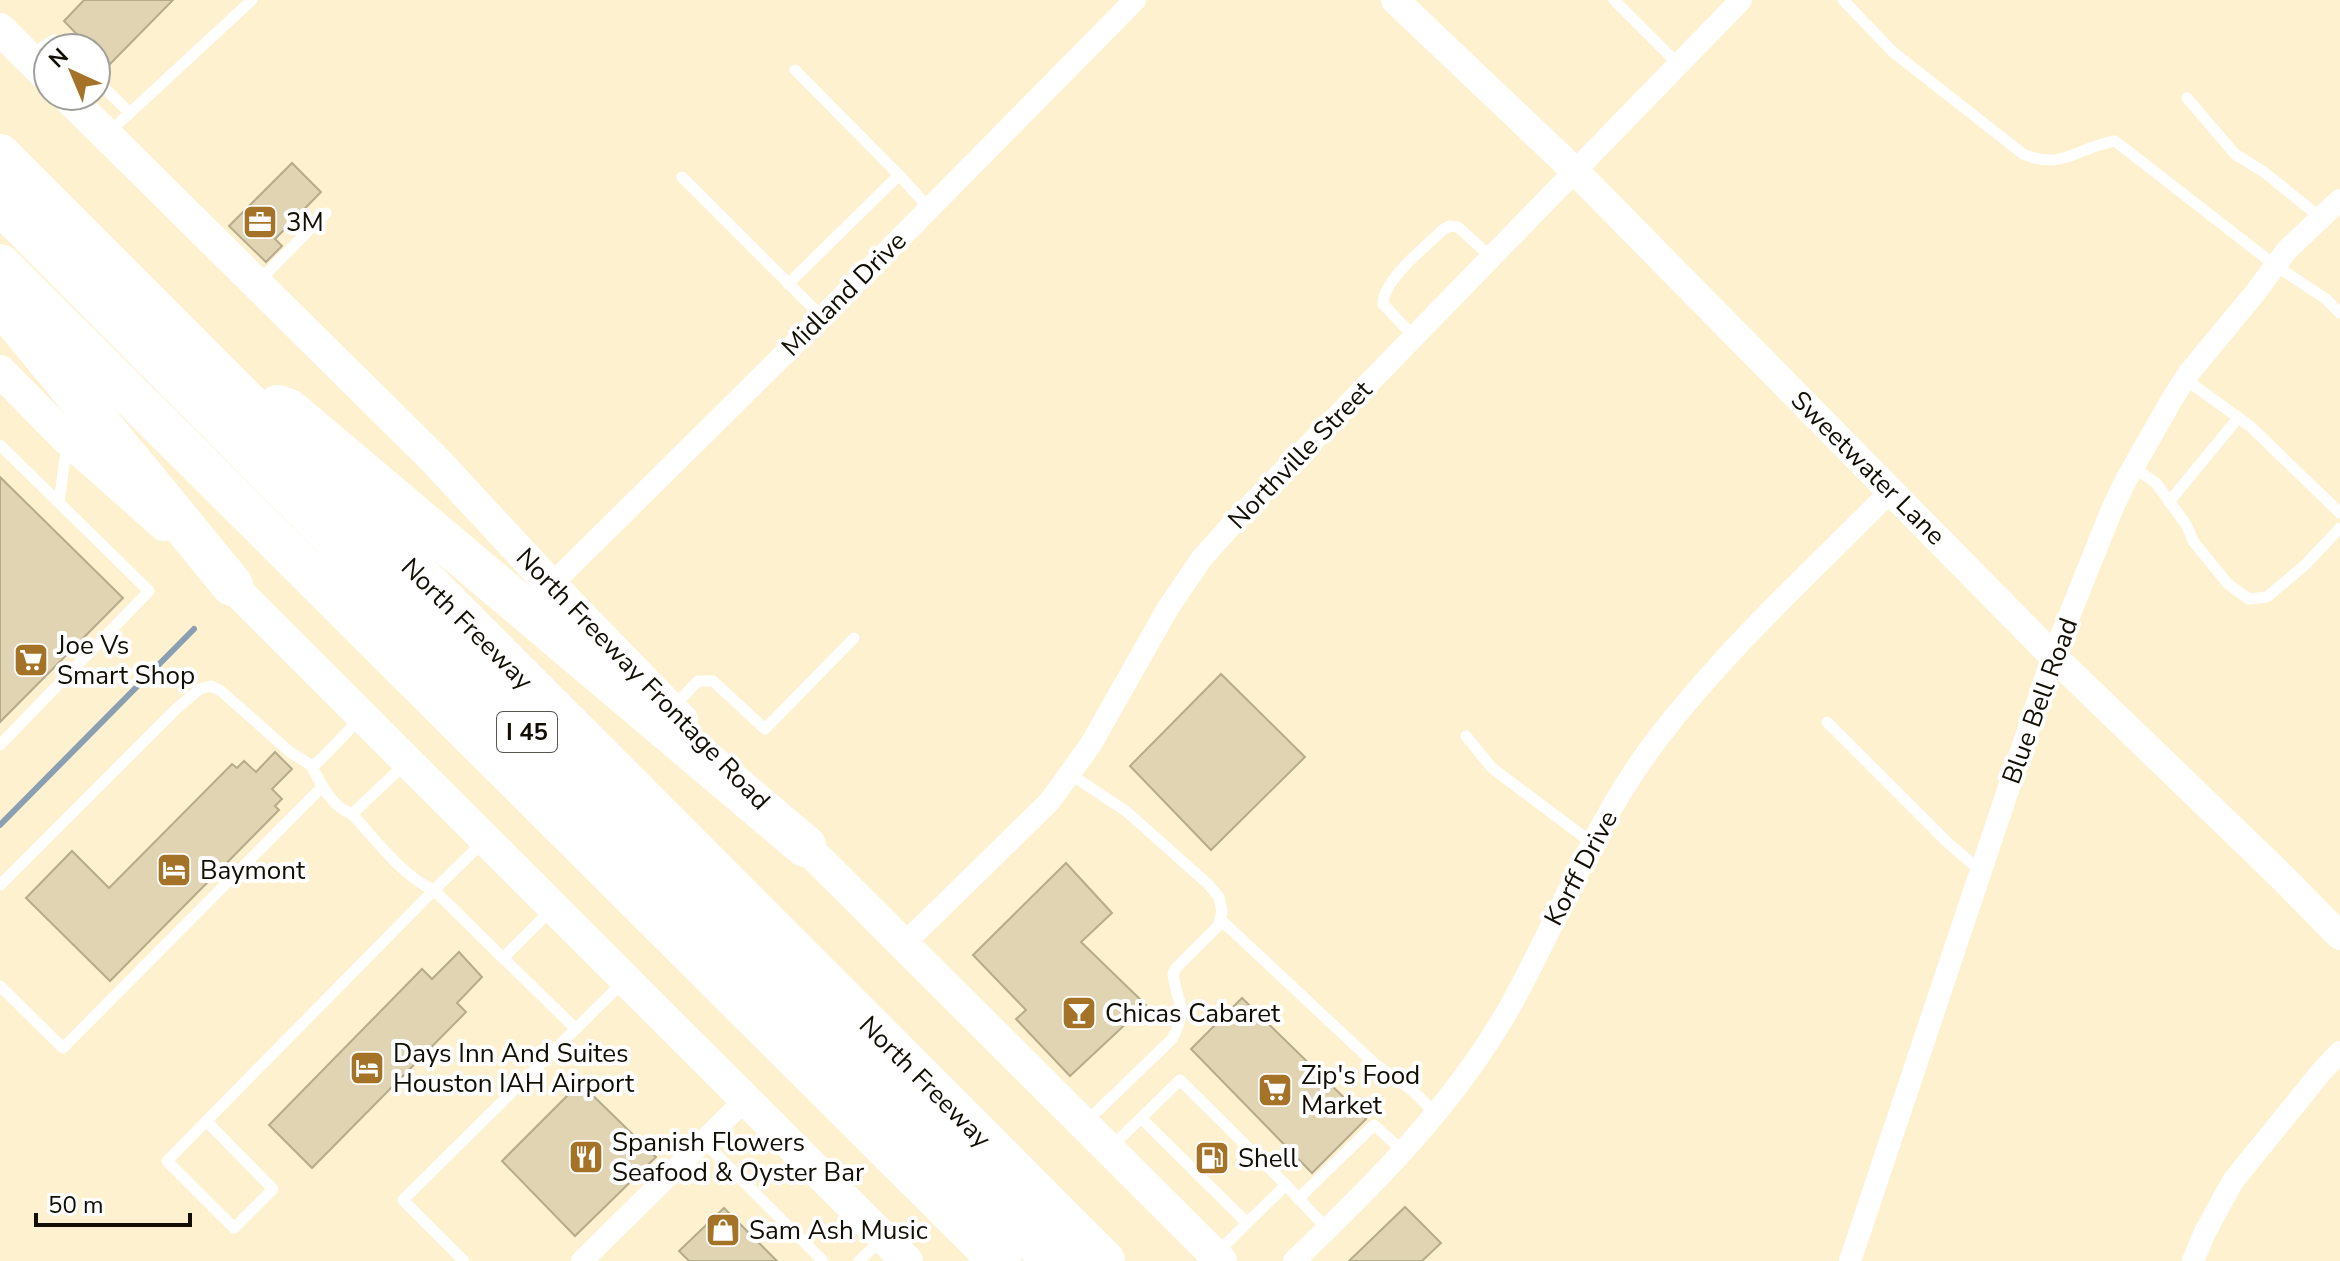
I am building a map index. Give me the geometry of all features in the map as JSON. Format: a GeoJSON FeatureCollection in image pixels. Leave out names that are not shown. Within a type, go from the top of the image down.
{"type":"FeatureCollection","features":[{"type":"Feature","properties":{"kind":"highway","name":"North Freeway"},"geometry":{"type":"LineString","coordinates":[[0,155],[1104,1261]]}},
{"type":"Feature","properties":{"kind":"highway","name":"North Freeway"},"geometry":{"type":"LineString","coordinates":[[0,203],[1054,1261]]}},
{"type":"Feature","properties":{"kind":"highway","name":"I 45"},"geometry":{"type":"LineString","coordinates":[[0,265],[1000,1261]]}},
{"type":"Feature","properties":{"kind":"highway"},"geometry":{"type":"LineString","coordinates":[[0,302],[232,585]]}},
{"type":"Feature","properties":{"kind":"highway"},"geometry":{"type":"LineString","coordinates":[[232,390],[289,410],[805,846]]}},
{"type":"Feature","properties":{"kind":"main road"},"geometry":{"type":"LineString","coordinates":[[0,29],[32,61]]}},
{"type":"Feature","properties":{"kind":"main road","name":"North Freeway Frontage Road"},"geometry":{"type":"LineString","coordinates":[[83,112],[434,459],[551,585],[805,846],[1218,1258]]}},
{"type":"Feature","properties":{"kind":"main road"},"geometry":{"type":"LineString","coordinates":[[0,371],[67,439],[232,585],[907,1261]]}},
{"type":"Feature","properties":{"kind":"street","name":"Midland Drive"},"geometry":{"type":"LineString","coordinates":[[551,585],[822,317],[1135,0]]}},
{"type":"Feature","properties":{"kind":"street","name":"Sweetwater Lane"},"geometry":{"type":"LineString","coordinates":[[1395,0],[1576,172],[2053,656],[2272,866],[2340,936]]}},
{"type":"Feature","properties":{"kind":"street","name":"Northville Street"},"geometry":{"type":"LineString","coordinates":[[904,944],[1050,801],[1091,744],[1168,608],[1202,558],[1741,0]]}},
{"type":"Feature","properties":{"kind":"street","name":"Blue Bell Road"},"geometry":{"type":"LineString","coordinates":[[1850,1261],[2053,656],[2113,507],[2185,379],[2287,250],[2340,200]]}},
{"type":"Feature","properties":{"kind":"street","name":"Korff Drive"},"geometry":{"type":"LineString","coordinates":[[1294,1261],[1404,1152],[1466,1074],[1511,1004],[1603,822],[1657,739],[1727,656],[1891,491]]}},
{"type":"Feature","properties":{"kind":"street"},"geometry":{"type":"LineString","coordinates":[[2193,1261],[2233,1181],[2340,1052]]}},
{"type":"Feature","properties":{"kind":"street"},"geometry":{"type":"LineString","coordinates":[[582,1261],[746,1099]]}},
{"type":"Feature","properties":{"kind":"lane"},"geometry":{"type":"LineString","coordinates":[[106,134],[252,0]]}},
{"type":"Feature","properties":{"kind":"lane"},"geometry":{"type":"LineString","coordinates":[[1614,0],[1679,65]]}},
{"type":"Feature","properties":{"kind":"lane"},"geometry":{"type":"LineString","coordinates":[[1843,0],[1893,52],[2023,154],[2034,159],[2057,161],[2115,141],[2276,266],[2326,299],[2340,313]]}},
{"type":"Feature","properties":{"kind":"lane"},"geometry":{"type":"LineString","coordinates":[[795,70],[929,208]]}},
{"type":"Feature","properties":{"kind":"lane"},"geometry":{"type":"LineString","coordinates":[[112,96],[129,112]]}},
{"type":"Feature","properties":{"kind":"lane"},"geometry":{"type":"LineString","coordinates":[[2187,98],[2235,154],[2264,172],[2321,218]]}},
{"type":"Feature","properties":{"kind":"lane"},"geometry":{"type":"LineString","coordinates":[[788,284],[899,175]]}},
{"type":"Feature","properties":{"kind":"lane"},"geometry":{"type":"LineString","coordinates":[[682,177],[822,317]]}},
{"type":"Feature","properties":{"kind":"lane"},"geometry":{"type":"LineString","coordinates":[[257,283],[326,213]]}},
{"type":"Feature","properties":{"kind":"lane"},"geometry":{"type":"LineString","coordinates":[[1414,337],[1383,304],[1389,284],[1450,226],[1458,227],[1492,258]]}},
{"type":"Feature","properties":{"kind":"lane"},"geometry":{"type":"LineString","coordinates":[[2185,379],[2250,426],[2340,513]]}},
{"type":"Feature","properties":{"kind":"lane"},"geometry":{"type":"LineString","coordinates":[[2169,502],[2238,418]]}},
{"type":"Feature","properties":{"kind":"lane"},"geometry":{"type":"LineString","coordinates":[[59,502],[67,439]]}},
{"type":"Feature","properties":{"kind":"lane"},"geometry":{"type":"LineString","coordinates":[[0,445],[149,591],[0,745]]}},
{"type":"Feature","properties":{"kind":"lane"},"geometry":{"type":"LineString","coordinates":[[2133,467],[2156,483],[2187,526],[2193,541],[2228,584],[2249,599],[2267,597],[2305,565],[2340,528]]}},
{"type":"Feature","properties":{"kind":"lane"},"geometry":{"type":"LineString","coordinates":[[671,709],[698,681],[713,681],[765,729],[854,638]]}},
{"type":"Feature","properties":{"kind":"lane"},"geometry":{"type":"LineString","coordinates":[[0,885],[177,708],[200,689],[211,686],[221,691],[290,752],[311,765],[330,799],[352,814],[409,874],[434,890],[576,1029]]}},
{"type":"Feature","properties":{"kind":"lane"},"geometry":{"type":"LineString","coordinates":[[311,765],[317,763],[363,716]]}},
{"type":"Feature","properties":{"kind":"lane"},"geometry":{"type":"LineString","coordinates":[[1827,722],[1948,843],[1981,871]]}},
{"type":"Feature","properties":{"kind":"lane"},"geometry":{"type":"LineString","coordinates":[[1466,736],[1492,768],[1592,843]]}},
{"type":"Feature","properties":{"kind":"lane"},"geometry":{"type":"LineString","coordinates":[[352,814],[409,761]]}},
{"type":"Feature","properties":{"kind":"lane"},"geometry":{"type":"LineString","coordinates":[[1070,774],[1127,812],[1208,884],[1219,897],[1222,912],[1218,926],[1173,974],[1183,1009],[1172,1039],[1084,1124]]}},
{"type":"Feature","properties":{"kind":"lane"},"geometry":{"type":"LineString","coordinates":[[0,986],[63,1048],[323,786]]}},
{"type":"Feature","properties":{"kind":"lane"},"geometry":{"type":"LineString","coordinates":[[206,1121],[273,1189],[234,1228],[167,1161],[206,1121],[434,890],[486,839]]}},
{"type":"Feature","properties":{"kind":"lane"},"geometry":{"type":"LineString","coordinates":[[503,958],[554,907]]}},
{"type":"Feature","properties":{"kind":"lane"},"geometry":{"type":"LineString","coordinates":[[1220,919],[1375,1064],[1413,1091],[1436,1114]]}},
{"type":"Feature","properties":{"kind":"lane"},"geometry":{"type":"LineString","coordinates":[[464,1261],[403,1200],[626,979]]}},
{"type":"Feature","properties":{"kind":"lane"},"geometry":{"type":"LineString","coordinates":[[1109,1149],[1180,1080],[1327,1229]]}},
{"type":"Feature","properties":{"kind":"lane"},"geometry":{"type":"LineString","coordinates":[[1141,1118],[1247,1223]]}},
{"type":"Feature","properties":{"kind":"lane"},"geometry":{"type":"LineString","coordinates":[[1298,1199],[1374,1125],[1404,1152]]}},
{"type":"Feature","properties":{"kind":"lane"},"geometry":{"type":"LineString","coordinates":[[703,1141],[823,1261]]}},
{"type":"Feature","properties":{"kind":"lane"},"geometry":{"type":"LineString","coordinates":[[1218,1258],[1247,1223],[1286,1185]]}},
{"type":"Feature","properties":{"kind":"lane"},"geometry":{"type":"LineString","coordinates":[[859,1261],[884,1238]]}},
{"type":"Feature","properties":{"kind":"building"},"geometry":{"type":"Polygon","coordinates":[[[84,0],[173,0],[112,62],[112,32],[75,32],[64,21],[84,0]]]}},
{"type":"Feature","properties":{"kind":"building"},"geometry":{"type":"Polygon","coordinates":[[[292,163],[321,192],[275,239],[282,246],[266,262],[229,226],[292,163]]]}},
{"type":"Feature","properties":{"kind":"building","name":"Joe Vs Smart Shop"},"geometry":{"type":"Polygon","coordinates":[[[0,477],[123,598],[0,722],[0,477]]]}},
{"type":"Feature","properties":{"kind":"building"},"geometry":{"type":"Polygon","coordinates":[[[1221,674],[1305,757],[1211,850],[1130,766],[1221,674]]]}},
{"type":"Feature","properties":{"kind":"building","name":"Baymont"},"geometry":{"type":"Polygon","coordinates":[[[275,752],[292,769],[272,789],[282,799],[275,806],[279,810],[110,981],[26,898],[72,851],[109,888],[232,764],[237,768],[244,761],[256,772],[275,752]]]}},
{"type":"Feature","properties":{"kind":"building"},"geometry":{"type":"Polygon","coordinates":[[[1066,863],[1112,913],[1081,942],[1146,1005],[1070,1076],[1016,1019],[1026,1010],[973,955],[1066,863]]]}},
{"type":"Feature","properties":{"kind":"building","name":"Days Inn And Suites Houston IAH Airport"},"geometry":{"type":"Polygon","coordinates":[[[459,952],[482,977],[457,1003],[466,1012],[312,1168],[269,1125],[422,969],[432,979],[459,952]]]}},
{"type":"Feature","properties":{"kind":"building"},"geometry":{"type":"Polygon","coordinates":[[[1242,998],[1366,1119],[1312,1173],[1191,1049],[1242,998]]]}},
{"type":"Feature","properties":{"kind":"building"},"geometry":{"type":"Polygon","coordinates":[[[580,1083],[656,1157],[575,1236],[502,1161],[580,1083]]]}},
{"type":"Feature","properties":{"kind":"building"},"geometry":{"type":"Polygon","coordinates":[[[1405,1207],[1441,1243],[1422,1261],[1349,1261],[1405,1207]]]}},
{"type":"Feature","properties":{"kind":"building","name":"Sam Ash Music"},"geometry":{"type":"Polygon","coordinates":[[[724,1208],[777,1261],[689,1261],[679,1251],[724,1208]]]}},
{"type":"Feature","properties":{"kind":"waterway"},"geometry":{"type":"LineString","coordinates":[[0,825],[194,629]]}},
{"type":"Feature","properties":{"kind":"place","name":"3M"},"geometry":{"type":"Point","coordinates":[260,222]}},
{"type":"Feature","properties":{"kind":"place","name":"Joe Vs Smart Shop"},"geometry":{"type":"Point","coordinates":[31,660]}},
{"type":"Feature","properties":{"kind":"place","name":"Baymont"},"geometry":{"type":"Point","coordinates":[174,870]}},
{"type":"Feature","properties":{"kind":"place","name":"Chicas Cabaret"},"geometry":{"type":"Point","coordinates":[1079,1013]}},
{"type":"Feature","properties":{"kind":"place","name":"Days Inn And Suites Houston IAH Airport"},"geometry":{"type":"Point","coordinates":[367,1068]}},
{"type":"Feature","properties":{"kind":"place","name":"Zip's Food Market"},"geometry":{"type":"Point","coordinates":[1275,1090]}},
{"type":"Feature","properties":{"kind":"place","name":"Spanish Flowers Seafood & Oyster Bar"},"geometry":{"type":"Point","coordinates":[586,1157]}},
{"type":"Feature","properties":{"kind":"place","name":"Shell"},"geometry":{"type":"Point","coordinates":[1212,1158]}},
{"type":"Feature","properties":{"kind":"place","name":"Sam Ash Music"},"geometry":{"type":"Point","coordinates":[723,1230]}}]}
